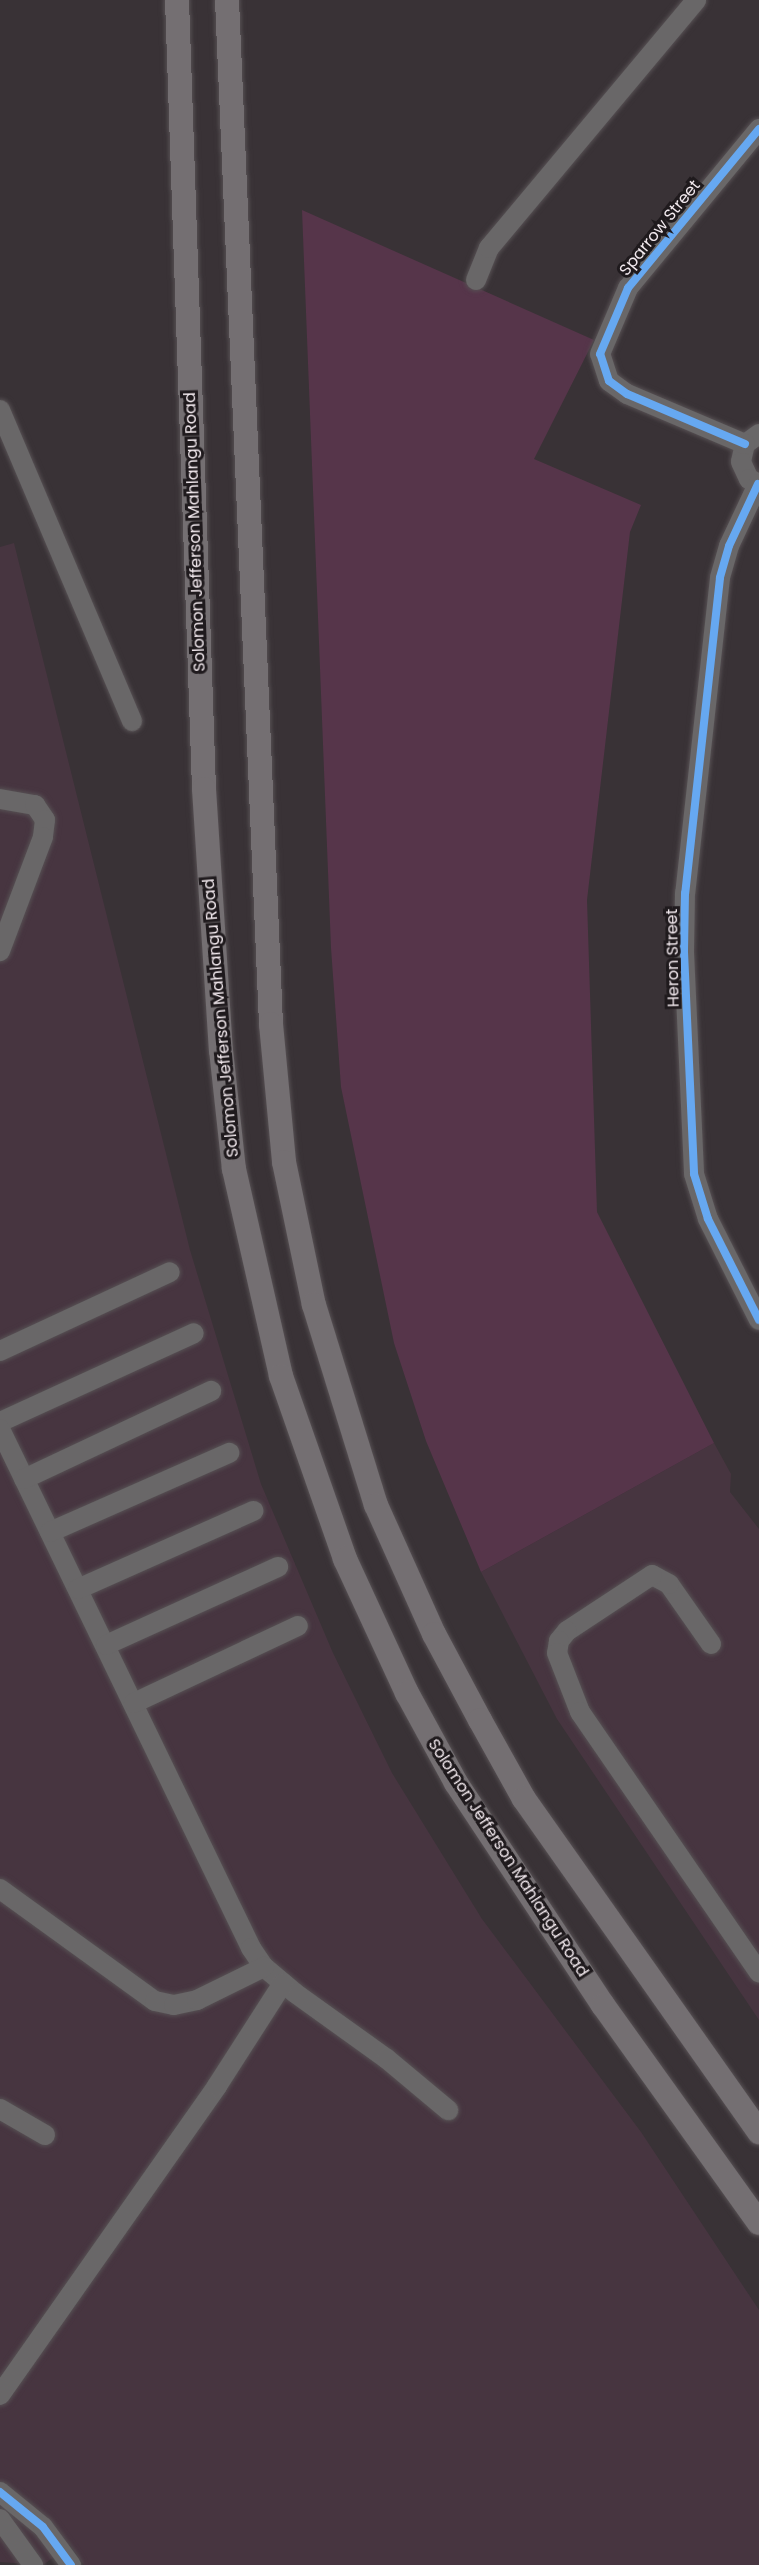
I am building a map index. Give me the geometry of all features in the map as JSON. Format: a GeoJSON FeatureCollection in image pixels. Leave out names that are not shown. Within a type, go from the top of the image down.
{"type":"FeatureCollection","features":[{"type":"Feature","properties":{"kind":"main road","name":"Solomon Jefferson Mahlangu Road"},"geometry":{"type":"LineString","coordinates":[[177,0],[204,789],[221,1050],[234,1169],[281,1376],[345,1559],[402,1682],[451,1774],[603,2005],[759,2223]]}},
{"type":"Feature","properties":{"kind":"main road"},"geometry":{"type":"LineString","coordinates":[[227,0],[271,1024],[284,1162],[314,1305],[376,1505],[460,1682],[524,1799],[759,2132]]}},
{"type":"Feature","properties":{"kind":"street"},"geometry":{"type":"LineString","coordinates":[[476,280],[489,248],[696,0]]}},
{"type":"Feature","properties":{"kind":"street","name":"Sparrow Street"},"geometry":{"type":"LineString","coordinates":[[752,439],[627,393],[609,381],[600,354],[628,288],[759,129]]}},
{"type":"Feature","properties":{"kind":"street"},"geometry":{"type":"LineString","coordinates":[[0,410],[132,721]]}},
{"type":"Feature","properties":{"kind":"street"},"geometry":{"type":"LineString","coordinates":[[752,439],[741,462],[750,479],[758,484]]}},
{"type":"Feature","properties":{"kind":"street","name":"Heron Street"},"geometry":{"type":"LineString","coordinates":[[758,484],[729,546],[720,578],[686,882],[684,952],[695,1181],[708,1219],[759,1320]]}},
{"type":"Feature","properties":{"kind":"street"},"geometry":{"type":"LineString","coordinates":[[0,799],[35,805],[45,820],[44,837],[0,951]]}},
{"type":"Feature","properties":{"kind":"street"},"geometry":{"type":"LineString","coordinates":[[0,1352],[170,1272]]}},
{"type":"Feature","properties":{"kind":"street"},"geometry":{"type":"LineString","coordinates":[[0,1422],[194,1333]]}},
{"type":"Feature","properties":{"kind":"street"},"geometry":{"type":"LineString","coordinates":[[24,1479],[211,1391]]}},
{"type":"Feature","properties":{"kind":"street"},"geometry":{"type":"LineString","coordinates":[[0,1429],[134,1703],[230,1909],[264,1967],[448,2110]]}},
{"type":"Feature","properties":{"kind":"street"},"geometry":{"type":"LineString","coordinates":[[50,1532],[229,1453]]}},
{"type":"Feature","properties":{"kind":"street"},"geometry":{"type":"LineString","coordinates":[[78,1589],[253,1510]]}},
{"type":"Feature","properties":{"kind":"street"},"geometry":{"type":"LineString","coordinates":[[106,1645],[278,1567]]}},
{"type":"Feature","properties":{"kind":"street"},"geometry":{"type":"LineString","coordinates":[[711,1644],[669,1584],[652,1575],[567,1631],[559,1641],[557,1653],[580,1712],[759,1972]]}},
{"type":"Feature","properties":{"kind":"street"},"geometry":{"type":"LineString","coordinates":[[134,1703],[298,1626]]}},
{"type":"Feature","properties":{"kind":"street"},"geometry":{"type":"LineString","coordinates":[[0,1889],[155,2001],[174,2005],[197,2000],[264,1967]]}},
{"type":"Feature","properties":{"kind":"street"},"geometry":{"type":"LineString","coordinates":[[0,2395],[217,2086],[284,1983]]}},
{"type":"Feature","properties":{"kind":"street"},"geometry":{"type":"LineString","coordinates":[[0,2109],[45,2135]]}},
{"type":"Feature","properties":{"kind":"street"},"geometry":{"type":"LineString","coordinates":[[0,2492],[43,2527],[71,2565]]}},
{"type":"Feature","properties":{"kind":"street"},"geometry":{"type":"LineString","coordinates":[[0,2518],[33,2565]]}},
{"type":"Feature","properties":{"kind":"shaded area"},"geometry":{"type":"Polygon","coordinates":[[[302,210],[594,340],[534,459],[641,505],[630,532],[587,900],[597,1212],[714,1443],[481,1572],[426,1441],[394,1343],[341,1087],[331,948],[302,210]]]}},
{"type":"Feature","properties":{"kind":"shaded area"},"geometry":{"type":"Polygon","coordinates":[[[14,543],[190,1250],[261,1484],[333,1653],[392,1773],[482,1919],[641,2132],[759,2310],[759,2565],[84,2565],[70,2545],[43,2565],[0,2562],[0,547],[14,543]]]}},
{"type":"Feature","properties":{"kind":"shaded area"},"geometry":{"type":"Polygon","coordinates":[[[714,1443],[731,1474],[730,1492],[759,1529],[759,2020],[557,1719],[481,1572],[714,1443]]]}},
{"type":"Feature","properties":{"kind":"cycle path"},"geometry":{"type":"LineString","coordinates":[[745,444],[627,394],[609,381],[600,354],[628,288],[759,129]]}},
{"type":"Feature","properties":{"kind":"cycle path"},"geometry":{"type":"LineString","coordinates":[[758,484],[729,546],[720,578],[685,893],[684,952],[694,1174],[708,1219],[759,1320]]}},
{"type":"Feature","properties":{"kind":"cycle path"},"geometry":{"type":"LineString","coordinates":[[0,2492],[43,2527],[71,2565]]}}]}
